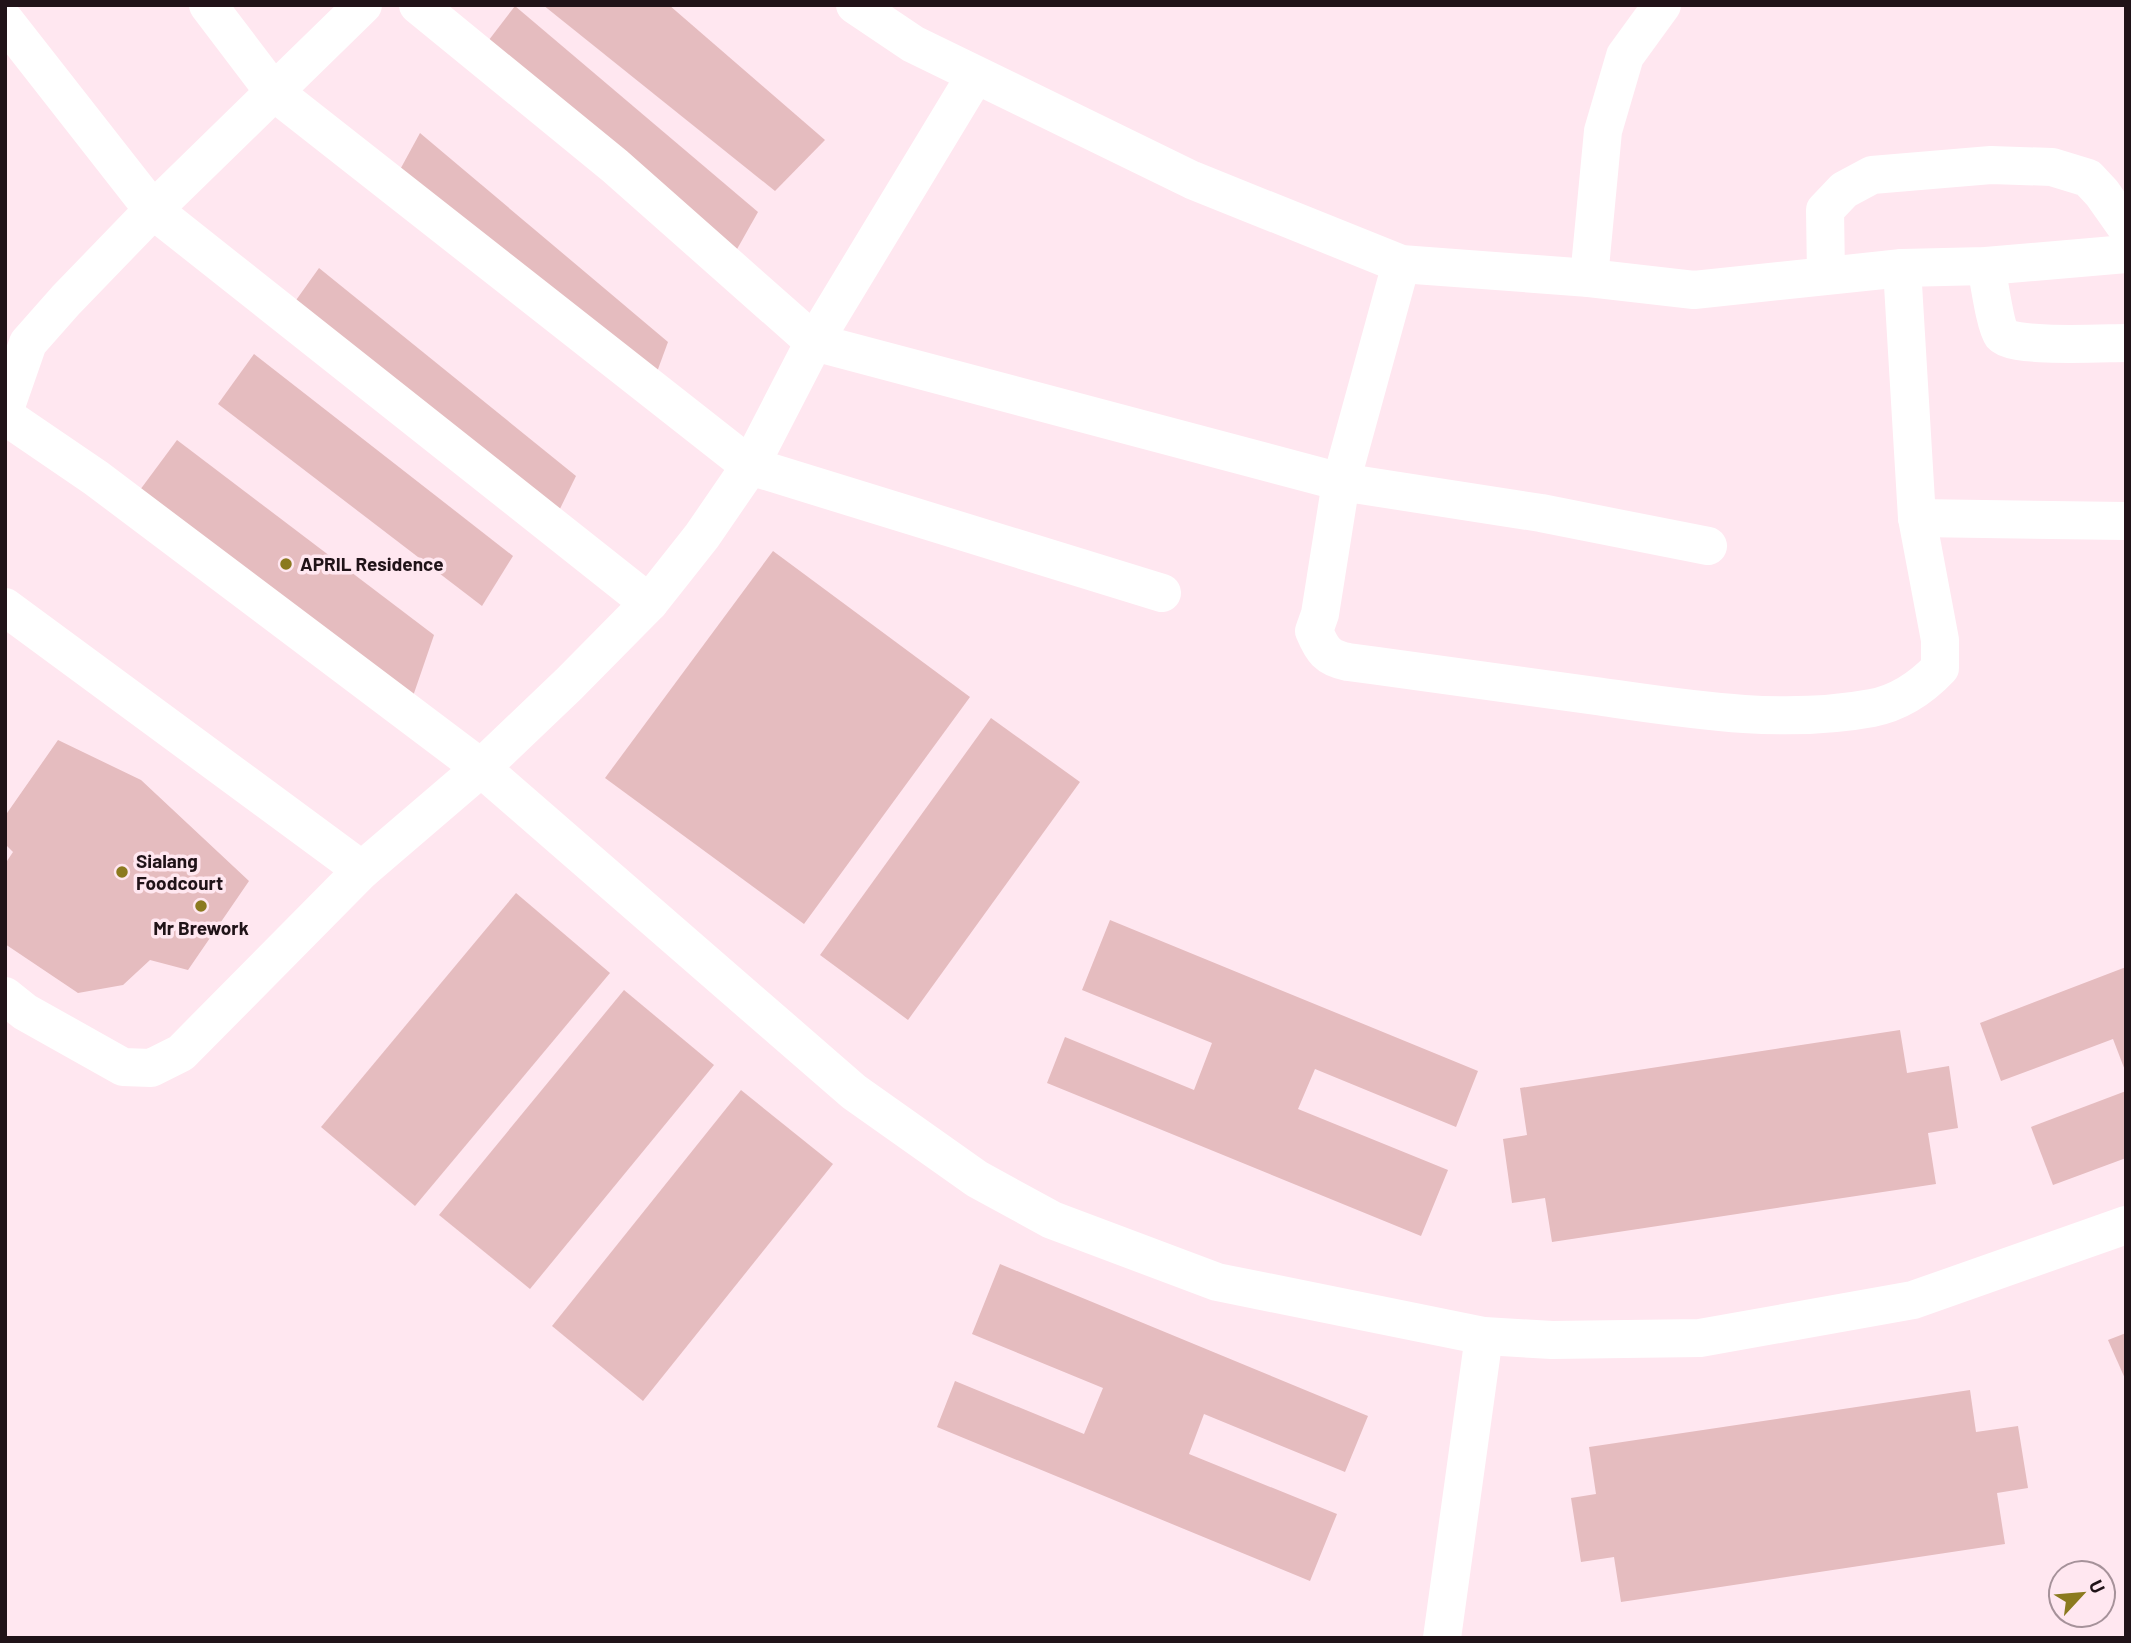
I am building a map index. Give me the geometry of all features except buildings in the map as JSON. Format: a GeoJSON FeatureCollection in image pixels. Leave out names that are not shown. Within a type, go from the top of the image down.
{"type":"FeatureCollection","features":[{"type":"Feature","properties":{"kind":"street"},"geometry":{"type":"LineString","coordinates":[[208,5],[274,92],[750,466],[1162,593]]}},
{"type":"Feature","properties":{"kind":"street"},"geometry":{"type":"LineString","coordinates":[[5,409],[28,343],[153,210],[363,5]]}},
{"type":"Feature","properties":{"kind":"street"},"geometry":{"type":"LineString","coordinates":[[418,5],[615,166],[814,342],[1341,482],[1541,513],[1708,547]]}},
{"type":"Feature","properties":{"kind":"street"},"geometry":{"type":"LineString","coordinates":[[1590,278],[1603,131],[1625,56],[1662,5]]}},
{"type":"Feature","properties":{"kind":"street"},"geometry":{"type":"LineString","coordinates":[[859,6],[913,44],[1192,180],[1401,264],[1590,278],[1694,290],[1826,274],[1902,268],[1986,266],[2126,254]]}},
{"type":"Feature","properties":{"kind":"street"},"geometry":{"type":"LineString","coordinates":[[5,21],[153,210],[649,603]]}},
{"type":"Feature","properties":{"kind":"street"},"geometry":{"type":"LineString","coordinates":[[5,996],[25,1012],[123,1068],[151,1068],[181,1054],[362,870],[481,768],[649,603],[702,536],[750,466],[814,342],[975,76]]}},
{"type":"Feature","properties":{"kind":"street"},"geometry":{"type":"LineString","coordinates":[[1826,274],[1825,210],[1844,190],[1872,175],[1991,165],[2052,167],[2088,178],[2126,227]]}},
{"type":"Feature","properties":{"kind":"street"},"geometry":{"type":"LineString","coordinates":[[1401,264],[1341,482],[1320,614],[1314,631],[1322,650],[1333,659],[1683,708],[1795,716],[1875,708],[1913,691],[1940,668],[1940,640],[1917,518],[1902,268]]}},
{"type":"Feature","properties":{"kind":"street"},"geometry":{"type":"LineString","coordinates":[[1986,266],[1998,326],[2003,336],[2012,341],[2126,343]]}},
{"type":"Feature","properties":{"kind":"street"},"geometry":{"type":"LineString","coordinates":[[5,415],[96,478],[481,768],[854,1093],[977,1179],[1052,1220],[1217,1282],[1484,1336],[1552,1340],[1700,1338],[1913,1300],[2126,1225]]}},
{"type":"Feature","properties":{"kind":"street"},"geometry":{"type":"LineString","coordinates":[[1917,518],[2126,521]]}},
{"type":"Feature","properties":{"kind":"street"},"geometry":{"type":"LineString","coordinates":[[5,607],[362,870]]}},
{"type":"Feature","properties":{"kind":"street"},"geometry":{"type":"LineString","coordinates":[[1442,1638],[1484,1336]]}},
{"type":"Feature","properties":{"kind":"place","name":"APRIL Residence"},"geometry":{"type":"Point","coordinates":[286,564]}},
{"type":"Feature","properties":{"kind":"place","name":"Sialang Foodcourt"},"geometry":{"type":"Point","coordinates":[122,872]}},
{"type":"Feature","properties":{"kind":"place","name":"Mr Brework"},"geometry":{"type":"Point","coordinates":[201,906]}}]}
